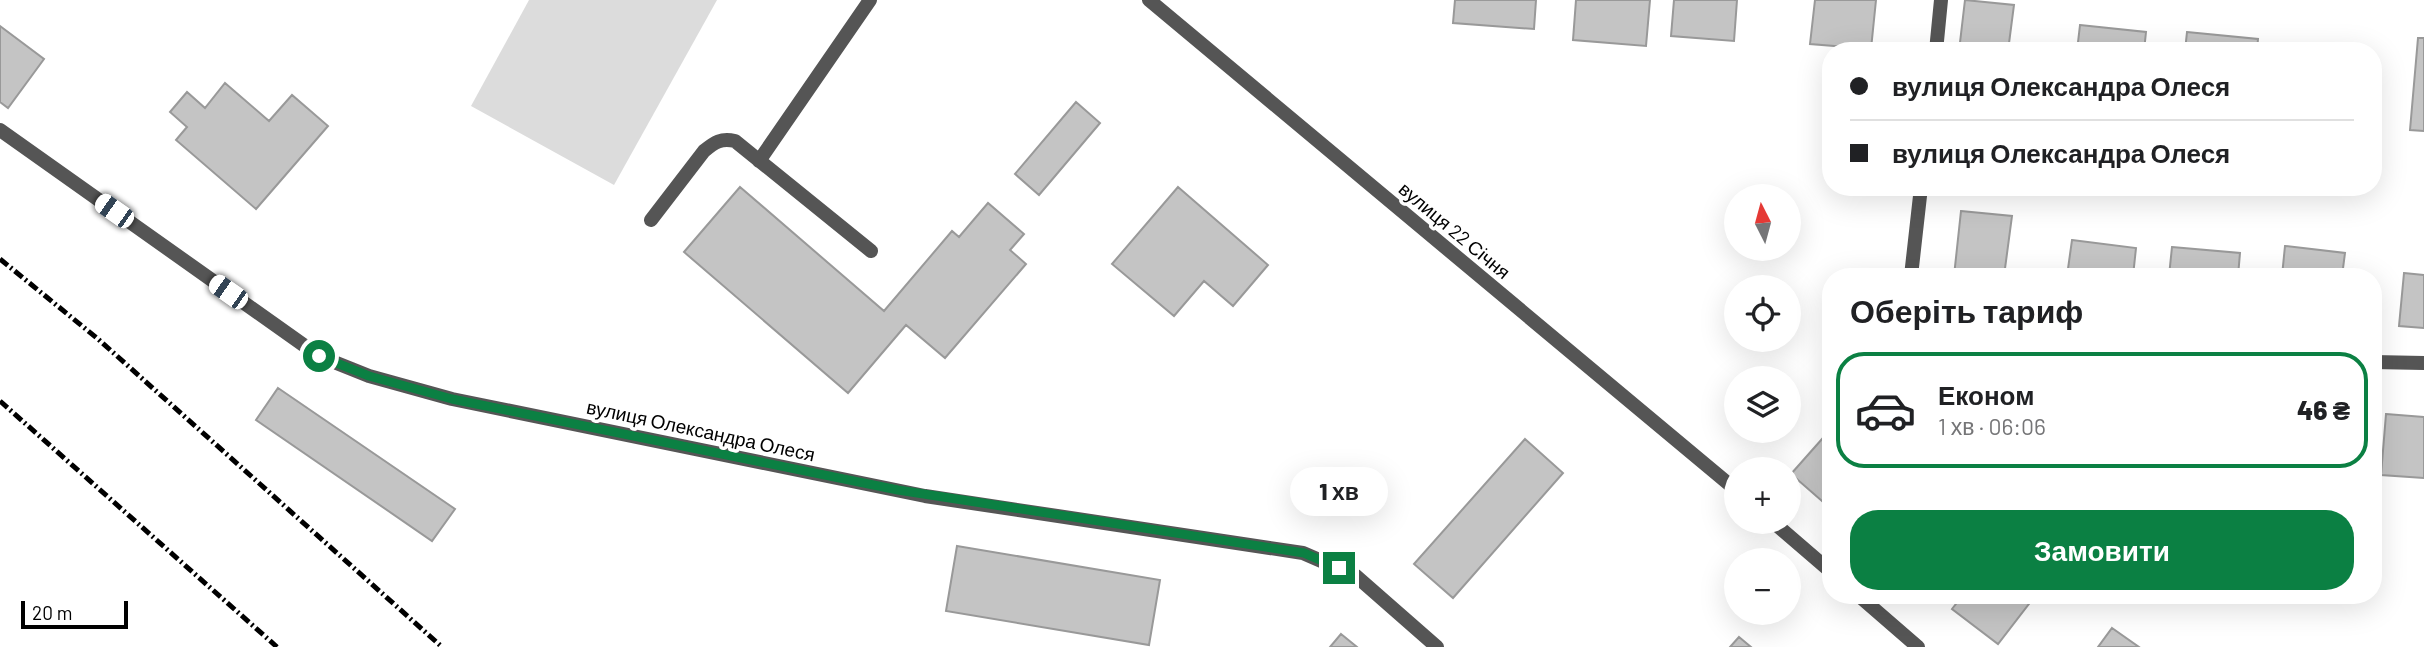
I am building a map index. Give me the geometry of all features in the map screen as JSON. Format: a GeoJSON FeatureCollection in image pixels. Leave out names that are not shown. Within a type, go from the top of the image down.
{"type":"FeatureCollection","features":[{"type":"Feature","properties":{"kind":"street"},"geometry":{"type":"LineString","coordinates":[[759,162],[870,0]]}},
{"type":"Feature","properties":{"kind":"street","name":"вулиця 22 Січня"},"geometry":{"type":"LineString","coordinates":[[1149,0],[1724,480]]}},
{"type":"Feature","properties":{"kind":"street"},"geometry":{"type":"LineString","coordinates":[[1937,42],[1941,0]]}},
{"type":"Feature","properties":{"kind":"street","name":"вулиця Олександра Олеся"},"geometry":{"type":"LineString","coordinates":[[0,130],[319,356],[369,376],[452,399],[925,496],[1304,553],[1356,576],[1437,647]]}},
{"type":"Feature","properties":{"kind":"street"},"geometry":{"type":"LineString","coordinates":[[651,220],[705,151],[724,139],[735,141],[871,251]]}},
{"type":"Feature","properties":{"kind":"street"},"geometry":{"type":"LineString","coordinates":[[1912,268],[1920,196]]}},
{"type":"Feature","properties":{"kind":"street"},"geometry":{"type":"LineString","coordinates":[[2382,362],[2424,363]]}},
{"type":"Feature","properties":{"kind":"street"},"geometry":{"type":"LineString","coordinates":[[1787,534],[1822,564]]}},
{"type":"Feature","properties":{"kind":"street"},"geometry":{"type":"LineString","coordinates":[[1869,604],[1919,647]]}},
{"type":"Feature","properties":{"kind":"shaded area"},"geometry":{"type":"Polygon","coordinates":[[[529,0],[717,0],[614,185],[471,106],[529,0]]]}},
{"type":"Feature","properties":{"kind":"building"},"geometry":{"type":"Polygon","coordinates":[[[1455,0],[1536,0],[1534,29],[1453,23],[1455,0]]]}},
{"type":"Feature","properties":{"kind":"building"},"geometry":{"type":"Polygon","coordinates":[[[1576,0],[1650,0],[1646,46],[1573,40],[1576,0]]]}},
{"type":"Feature","properties":{"kind":"building"},"geometry":{"type":"Polygon","coordinates":[[[1674,0],[1737,0],[1734,41],[1671,36],[1674,0]]]}},
{"type":"Feature","properties":{"kind":"building"},"geometry":{"type":"Polygon","coordinates":[[[1815,0],[1876,0],[1872,42],[1810,44],[1815,0]]]}},
{"type":"Feature","properties":{"kind":"building"},"geometry":{"type":"Polygon","coordinates":[[[1965,0],[2014,5],[2009,42],[1960,42],[1965,0]]]}},
{"type":"Feature","properties":{"kind":"building"},"geometry":{"type":"Polygon","coordinates":[[[2080,25],[2146,32],[2145,42],[2078,42],[2080,25]]]}},
{"type":"Feature","properties":{"kind":"building"},"geometry":{"type":"Polygon","coordinates":[[[0,26],[44,59],[8,108],[0,102],[0,26]]]}},
{"type":"Feature","properties":{"kind":"building"},"geometry":{"type":"Polygon","coordinates":[[[2187,32],[2258,39],[2258,42],[2186,42],[2187,32]]]}},
{"type":"Feature","properties":{"kind":"building"},"geometry":{"type":"Polygon","coordinates":[[[2418,38],[2424,38],[2424,131],[2410,130],[2418,38]]]}},
{"type":"Feature","properties":{"kind":"building"},"geometry":{"type":"Polygon","coordinates":[[[225,83],[269,121],[292,95],[328,126],[256,209],[176,140],[187,127],[170,112],[187,92],[205,108],[225,83]]]}},
{"type":"Feature","properties":{"kind":"building"},"geometry":{"type":"Polygon","coordinates":[[[1076,102],[1100,123],[1039,195],[1015,174],[1076,102]]]}},
{"type":"Feature","properties":{"kind":"building"},"geometry":{"type":"Polygon","coordinates":[[[740,187],[884,311],[952,231],[959,237],[988,203],[1024,234],[1010,250],[1026,264],[945,358],[906,325],[848,393],[684,252],[740,187]]]}},
{"type":"Feature","properties":{"kind":"building"},"geometry":{"type":"Polygon","coordinates":[[[1178,187],[1268,265],[1233,306],[1204,281],[1174,316],[1112,264],[1178,187]]]}},
{"type":"Feature","properties":{"kind":"building"},"geometry":{"type":"Polygon","coordinates":[[[1961,211],[2012,216],[2005,268],[1955,268],[1961,211]]]}},
{"type":"Feature","properties":{"kind":"building"},"geometry":{"type":"Polygon","coordinates":[[[2072,240],[2136,248],[2134,268],[2068,268],[2072,240]]]}},
{"type":"Feature","properties":{"kind":"building"},"geometry":{"type":"Polygon","coordinates":[[[2285,246],[2345,253],[2343,268],[2283,268],[2285,246]]]}},
{"type":"Feature","properties":{"kind":"building"},"geometry":{"type":"Polygon","coordinates":[[[2172,247],[2240,253],[2239,268],[2170,268],[2172,247]]]}},
{"type":"Feature","properties":{"kind":"building"},"geometry":{"type":"Polygon","coordinates":[[[2404,273],[2424,275],[2424,328],[2399,326],[2404,273]]]}},
{"type":"Feature","properties":{"kind":"building"},"geometry":{"type":"Polygon","coordinates":[[[278,388],[455,509],[432,541],[256,420],[278,388]]]}},
{"type":"Feature","properties":{"kind":"building"},"geometry":{"type":"Polygon","coordinates":[[[2386,414],[2424,417],[2424,478],[2382,475],[2386,414]]]}},
{"type":"Feature","properties":{"kind":"building"},"geometry":{"type":"Polygon","coordinates":[[[1525,439],[1563,473],[1453,598],[1414,564],[1525,439]]]}},
{"type":"Feature","properties":{"kind":"building"},"geometry":{"type":"Polygon","coordinates":[[[1822,439],[1822,501],[1801,483],[1801,463],[1822,439]]]}},
{"type":"Feature","properties":{"kind":"building"},"geometry":{"type":"Polygon","coordinates":[[[957,546],[1160,580],[1149,645],[946,611],[957,546]]]}},
{"type":"Feature","properties":{"kind":"building"},"geometry":{"type":"Polygon","coordinates":[[[1956,604],[2029,604],[1998,644],[1952,609],[1956,604]]]}},
{"type":"Feature","properties":{"kind":"building"},"geometry":{"type":"Polygon","coordinates":[[[2112,628],[2139,647],[2098,647],[2112,628]]]}},
{"type":"Feature","properties":{"kind":"building"},"geometry":{"type":"Polygon","coordinates":[[[1341,634],[1357,647],[1330,647],[1341,634]]]}},
{"type":"Feature","properties":{"kind":"building"},"geometry":{"type":"Polygon","coordinates":[[[1739,637],[1751,647],[1730,647],[1739,637]]]}},
{"type":"Feature","properties":{"kind":"railway"},"geometry":{"type":"LineString","coordinates":[[0,259],[98,339],[442,647]]}},
{"type":"Feature","properties":{"kind":"railway"},"geometry":{"type":"LineString","coordinates":[[0,401],[277,647]]}},
{"type":"Feature","properties":{"kind":"route"},"geometry":{"type":"LineString","coordinates":[[319,356],[369,376],[452,399],[925,496],[1304,553],[1339,568]]}}]}
